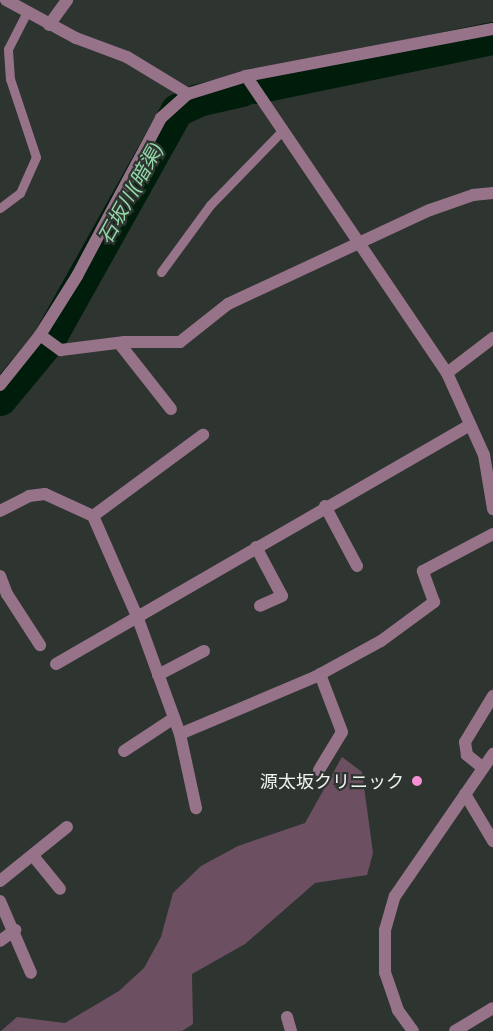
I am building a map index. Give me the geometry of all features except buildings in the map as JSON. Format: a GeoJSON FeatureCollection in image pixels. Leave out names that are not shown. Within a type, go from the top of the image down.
{"type":"FeatureCollection","features":[{"type":"Feature","properties":{"kind":"street"},"geometry":{"type":"LineString","coordinates":[[6,0],[26,14],[49,25],[127,57],[188,94]]}},
{"type":"Feature","properties":{"kind":"street"},"geometry":{"type":"LineString","coordinates":[[49,25],[67,0]]}},
{"type":"Feature","properties":{"kind":"street"},"geometry":{"type":"LineString","coordinates":[[0,385],[40,335],[77,276],[161,118],[188,94],[246,76],[493,29]]}},
{"type":"Feature","properties":{"kind":"street"},"geometry":{"type":"LineString","coordinates":[[246,76],[281,132],[360,242],[447,373],[484,455],[493,509]]}},
{"type":"Feature","properties":{"kind":"street"},"geometry":{"type":"LineString","coordinates":[[40,335],[61,350],[119,343],[180,342],[228,304],[430,210],[473,195],[493,193]]}},
{"type":"Feature","properties":{"kind":"street"},"geometry":{"type":"LineString","coordinates":[[447,373],[493,338]]}},
{"type":"Feature","properties":{"kind":"street"},"geometry":{"type":"LineString","coordinates":[[119,343],[171,409]]}},
{"type":"Feature","properties":{"kind":"street"},"geometry":{"type":"LineString","coordinates":[[56,664],[325,506],[470,425]]}},
{"type":"Feature","properties":{"kind":"street"},"geometry":{"type":"LineString","coordinates":[[93,516],[203,435]]}},
{"type":"Feature","properties":{"kind":"street"},"geometry":{"type":"LineString","coordinates":[[0,511],[29,496],[45,494],[93,516],[137,616],[180,734],[196,808]]}},
{"type":"Feature","properties":{"kind":"street"},"geometry":{"type":"LineString","coordinates":[[325,506],[357,566]]}},
{"type":"Feature","properties":{"kind":"street"},"geometry":{"type":"LineString","coordinates":[[180,734],[320,674],[381,641],[434,602],[423,571],[493,534]]}},
{"type":"Feature","properties":{"kind":"street"},"geometry":{"type":"LineString","coordinates":[[256,547],[282,596],[260,606]]}},
{"type":"Feature","properties":{"kind":"street"},"geometry":{"type":"LineString","coordinates":[[0,576],[7,594],[40,645]]}},
{"type":"Feature","properties":{"kind":"street"},"geometry":{"type":"LineString","coordinates":[[158,675],[204,651]]}},
{"type":"Feature","properties":{"kind":"street"},"geometry":{"type":"LineString","coordinates":[[319,770],[342,732],[320,674]]}},
{"type":"Feature","properties":{"kind":"street"},"geometry":{"type":"LineString","coordinates":[[483,768],[466,755],[465,742],[493,696]]}},
{"type":"Feature","properties":{"kind":"street"},"geometry":{"type":"LineString","coordinates":[[124,751],[174,718]]}},
{"type":"Feature","properties":{"kind":"street"},"geometry":{"type":"LineString","coordinates":[[413,1031],[398,1010],[385,972],[385,930],[395,896],[493,754]]}},
{"type":"Feature","properties":{"kind":"street"},"geometry":{"type":"LineString","coordinates":[[465,794],[493,841]]}},
{"type":"Feature","properties":{"kind":"street"},"geometry":{"type":"LineString","coordinates":[[0,881],[34,856],[67,827]]}},
{"type":"Feature","properties":{"kind":"street"},"geometry":{"type":"LineString","coordinates":[[34,856],[60,889]]}},
{"type":"Feature","properties":{"kind":"street"},"geometry":{"type":"LineString","coordinates":[[0,902],[15,930],[30,973]]}},
{"type":"Feature","properties":{"kind":"street"},"geometry":{"type":"LineString","coordinates":[[0,941],[15,930]]}},
{"type":"Feature","properties":{"kind":"street"},"geometry":{"type":"LineString","coordinates":[[455,1031],[493,1008]]}},
{"type":"Feature","properties":{"kind":"street"},"geometry":{"type":"LineString","coordinates":[[287,1017],[291,1031]]}},
{"type":"Feature","properties":{"kind":"lane"},"geometry":{"type":"LineString","coordinates":[[0,208],[20,193],[36,157],[10,79],[8,49],[26,14]]}},
{"type":"Feature","properties":{"kind":"lane"},"geometry":{"type":"LineString","coordinates":[[161,272],[210,205],[281,132]]}},
{"type":"Feature","properties":{"kind":"shaded area"},"geometry":{"type":"Polygon","coordinates":[[[342,757],[362,772],[373,853],[367,875],[315,883],[245,944],[192,974],[193,1024],[182,1031],[1,1031],[17,1017],[65,1023],[119,991],[144,968],[161,937],[173,893],[201,866],[238,846],[305,823],[342,757]]]}},
{"type":"Feature","properties":{"kind":"waterway","name":"石坂川(暗渠)"},"geometry":{"type":"LineString","coordinates":[[256,87],[493,38]]}},
{"type":"Feature","properties":{"kind":"waterway","name":"石坂川(暗渠)"},"geometry":{"type":"LineString","coordinates":[[50,337],[177,110],[198,100],[242,90]]}},
{"type":"Feature","properties":{"kind":"waterway","name":"石坂川(暗渠)"},"geometry":{"type":"LineString","coordinates":[[0,399],[43,347]]}},
{"type":"Feature","properties":{"kind":"place","name":"源太坂クリニック"},"geometry":{"type":"Point","coordinates":[417,781]}}]}
